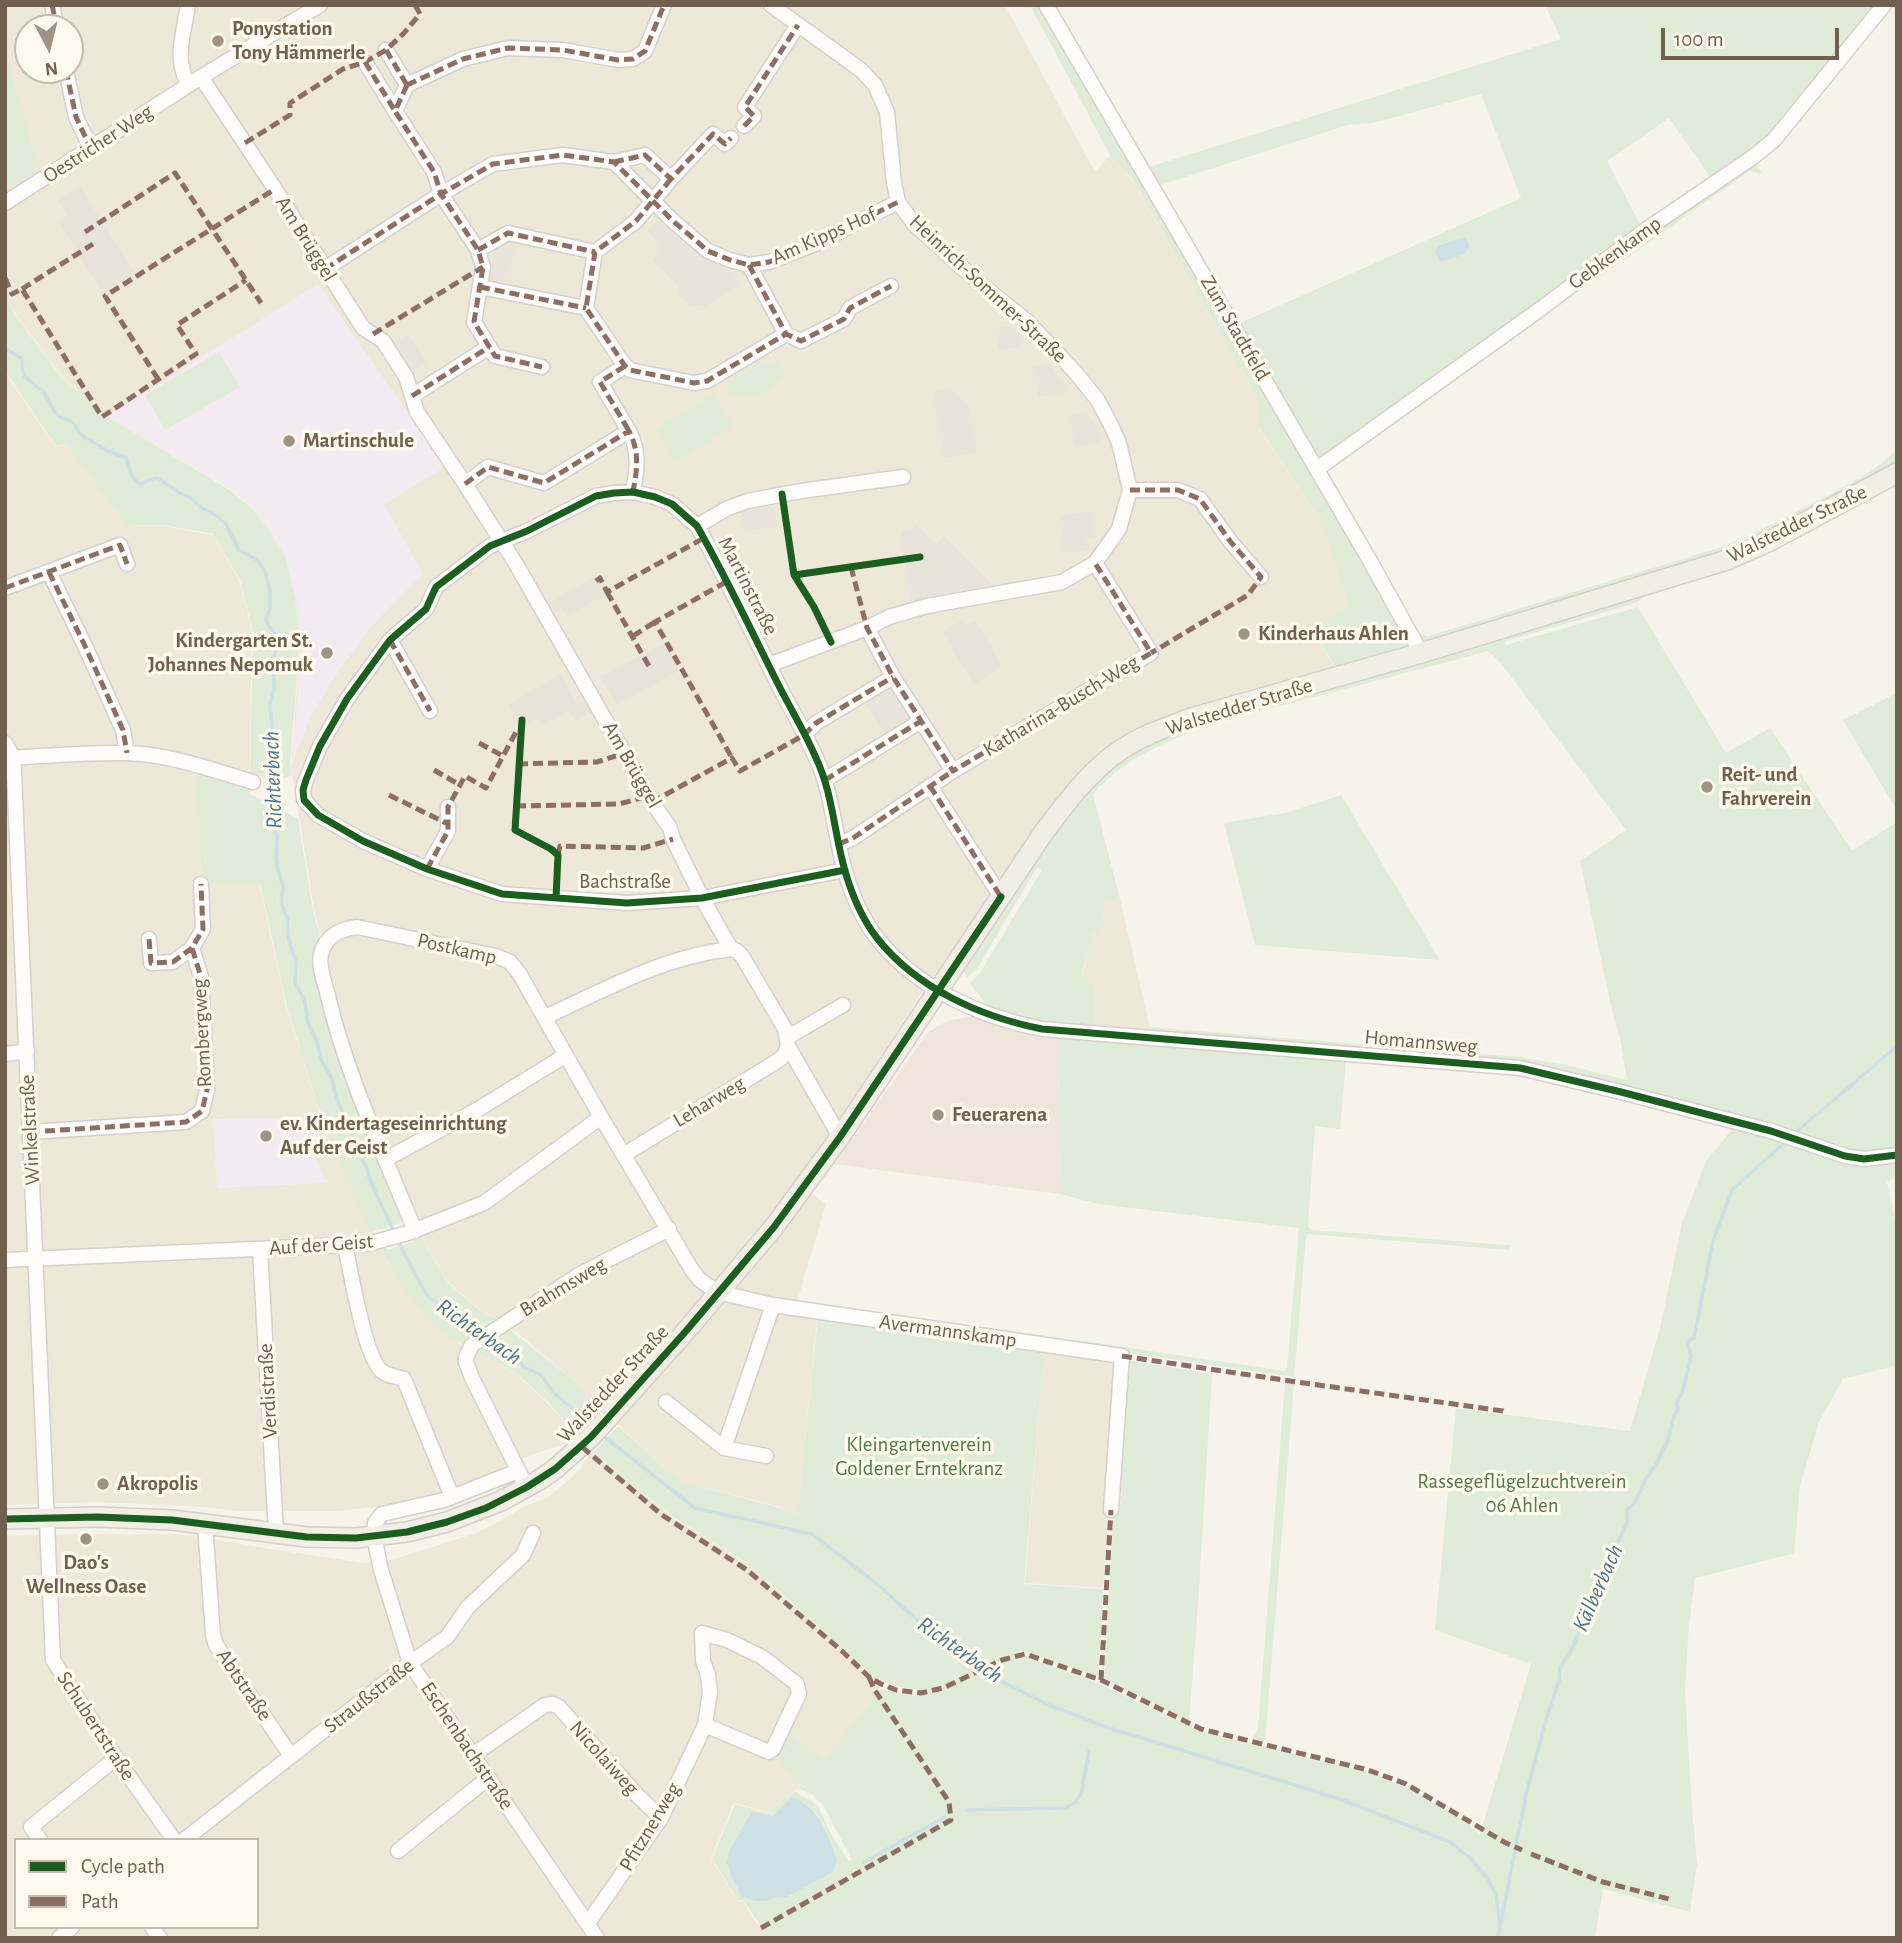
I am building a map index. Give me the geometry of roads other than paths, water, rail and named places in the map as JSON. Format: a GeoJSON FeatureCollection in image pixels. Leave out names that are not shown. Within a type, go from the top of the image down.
{"type":"FeatureCollection","features":[{"type":"Feature","properties":{"kind":"main road","name":"Walstedder Straße"},"geometry":{"type":"LineString","coordinates":[[5,1519],[172,1520],[337,1539],[407,1532],[486,1508],[522,1479],[555,1469],[598,1430],[774,1227],[841,1137],[1044,832],[1074,792],[1108,760],[1135,742],[1162,729],[1203,715],[1421,653],[1727,560],[1778,537],[1897,473]]}},
{"type":"Feature","properties":{"kind":"street"},"geometry":{"type":"LineString","coordinates":[[188,5],[179,56],[182,72],[195,81],[320,5]]}},
{"type":"Feature","properties":{"kind":"street"},"geometry":{"type":"LineString","coordinates":[[395,111],[407,85],[463,59],[508,48],[563,50],[618,61],[633,59],[645,51],[664,5]]}},
{"type":"Feature","properties":{"kind":"street","name":"Heinrich-Sommer-Straße"},"geometry":{"type":"LineString","coordinates":[[769,665],[889,617],[927,606],[1062,582],[1095,563],[1119,528],[1130,491],[1119,443],[1097,399],[1028,322],[915,225],[898,202],[887,113],[875,85],[861,69],[771,5]]}},
{"type":"Feature","properties":{"kind":"street","name":"Zum Stadtfeld"},"geometry":{"type":"LineString","coordinates":[[1046,5],[1317,469],[1421,653]]}},
{"type":"Feature","properties":{"kind":"street","name":"Gebkenkamp"},"geometry":{"type":"LineString","coordinates":[[1317,469],[1644,231],[1774,140],[1884,5]]}},
{"type":"Feature","properties":{"kind":"street"},"geometry":{"type":"LineString","coordinates":[[744,126],[754,116],[745,107],[798,25]]}},
{"type":"Feature","properties":{"kind":"street"},"geometry":{"type":"LineString","coordinates":[[407,85],[389,55],[369,68],[434,172],[441,194],[478,250],[483,267],[474,322],[495,356],[542,367]]}},
{"type":"Feature","properties":{"kind":"street","name":"Oestricher Weg"},"geometry":{"type":"LineString","coordinates":[[5,203],[195,81]]}},
{"type":"Feature","properties":{"kind":"street","name":"Am Brüggel"},"geometry":{"type":"LineString","coordinates":[[195,81],[275,189],[363,328],[383,341],[406,377],[417,412],[502,541],[652,802],[670,828],[702,898],[731,949],[742,956],[841,1137]]}},
{"type":"Feature","properties":{"kind":"street"},"geometry":{"type":"LineString","coordinates":[[69,84],[76,117],[91,149]]}},
{"type":"Feature","properties":{"kind":"street"},"geometry":{"type":"LineString","coordinates":[[731,138],[725,144],[713,134],[636,221],[595,251],[586,308],[625,366],[630,370],[694,383],[707,382],[786,334],[801,341],[844,319],[850,308],[891,286]]}},
{"type":"Feature","properties":{"kind":"street"},"geometry":{"type":"LineString","coordinates":[[325,269],[441,194],[493,164],[563,155],[614,162],[645,155],[671,179]]}},
{"type":"Feature","properties":{"kind":"street","name":"Am Kipps Hof"},"geometry":{"type":"LineString","coordinates":[[614,162],[708,251],[749,265],[769,262],[816,244],[898,202]]}},
{"type":"Feature","properties":{"kind":"street"},"geometry":{"type":"LineString","coordinates":[[478,250],[508,233],[595,251]]}},
{"type":"Feature","properties":{"kind":"street","name":"Am Kipps Hof"},"geometry":{"type":"LineString","coordinates":[[749,265],[786,334]]}},
{"type":"Feature","properties":{"kind":"street"},"geometry":{"type":"LineString","coordinates":[[481,287],[586,308]]}},
{"type":"Feature","properties":{"kind":"street"},"geometry":{"type":"LineString","coordinates":[[412,396],[489,347]]}},
{"type":"Feature","properties":{"kind":"street"},"geometry":{"type":"LineString","coordinates":[[625,366],[600,382],[636,445],[638,456],[633,492]]}},
{"type":"Feature","properties":{"kind":"street"},"geometry":{"type":"LineString","coordinates":[[465,484],[488,467],[544,483],[629,431]]}},
{"type":"Feature","properties":{"kind":"street","name":"Martinstraße"},"geometry":{"type":"LineString","coordinates":[[697,526],[748,500],[903,477]]}},
{"type":"Feature","properties":{"kind":"street"},"geometry":{"type":"LineString","coordinates":[[1130,491],[1178,490],[1200,499],[1230,541],[1261,576]]}},
{"type":"Feature","properties":{"kind":"street","name":"Martinstraße"},"geometry":{"type":"LineString","coordinates":[[303,795],[320,746],[347,699],[390,640],[426,609],[436,587],[490,546],[527,531],[596,496],[633,492],[655,497],[672,504],[697,526],[804,735],[825,780],[845,870],[858,906],[876,937],[901,964],[938,990]]}},
{"type":"Feature","properties":{"kind":"street"},"geometry":{"type":"LineString","coordinates":[[5,588],[120,545],[127,564]]}},
{"type":"Feature","properties":{"kind":"street","name":"Katharina-Busch-Weg"},"geometry":{"type":"LineString","coordinates":[[839,844],[853,838],[953,771],[1151,653],[1095,563]]}},
{"type":"Feature","properties":{"kind":"street"},"geometry":{"type":"LineString","coordinates":[[49,572],[123,730],[127,753]]}},
{"type":"Feature","properties":{"kind":"street"},"geometry":{"type":"LineString","coordinates":[[867,628],[893,677],[953,771]]}},
{"type":"Feature","properties":{"kind":"street"},"geometry":{"type":"LineString","coordinates":[[390,640],[430,711]]}},
{"type":"Feature","properties":{"kind":"street"},"geometry":{"type":"LineString","coordinates":[[804,735],[816,723],[893,677]]}},
{"type":"Feature","properties":{"kind":"street"},"geometry":{"type":"LineString","coordinates":[[825,780],[921,721]]}},
{"type":"Feature","properties":{"kind":"street","name":"Winkelstraße"},"geometry":{"type":"LineString","coordinates":[[5,743],[9,758],[27,1051],[47,1518]]}},
{"type":"Feature","properties":{"kind":"street"},"geometry":{"type":"LineString","coordinates":[[9,758],[127,753],[193,764],[253,782]]}},
{"type":"Feature","properties":{"kind":"street"},"geometry":{"type":"LineString","coordinates":[[930,786],[1001,897]]}},
{"type":"Feature","properties":{"kind":"street","name":"Bachstraße"},"geometry":{"type":"LineString","coordinates":[[303,795],[306,804],[318,814],[363,841],[428,869],[502,894],[627,903],[702,898],[845,870]]}},
{"type":"Feature","properties":{"kind":"street"},"geometry":{"type":"LineString","coordinates":[[428,869],[449,831],[448,807]]}},
{"type":"Feature","properties":{"kind":"street","name":"Rombergweg"},"geometry":{"type":"LineString","coordinates":[[149,939],[150,963],[173,962],[192,948],[202,929],[201,884]]}},
{"type":"Feature","properties":{"kind":"street","name":"Postkamp"},"geometry":{"type":"LineString","coordinates":[[412,1232],[345,1055],[321,966],[321,955],[329,938],[346,929],[357,927],[496,956],[510,962],[519,973],[692,1270],[700,1280],[717,1292]]}},
{"type":"Feature","properties":{"kind":"street","name":"Rombergweg"},"geometry":{"type":"LineString","coordinates":[[30,1132],[186,1122],[202,1111],[207,1090],[201,976],[192,948]]}},
{"type":"Feature","properties":{"kind":"street"},"geometry":{"type":"LineString","coordinates":[[545,1017],[626,979],[687,957],[731,949]]}},
{"type":"Feature","properties":{"kind":"street","name":"Homannsweg"},"geometry":{"type":"LineString","coordinates":[[938,990],[988,1014],[1042,1029],[1520,1068],[1781,1134],[1845,1156],[1864,1159],[1897,1156]]}},
{"type":"Feature","properties":{"kind":"street","name":"Leharweg"},"geometry":{"type":"LineString","coordinates":[[625,1154],[779,1060],[785,1054],[788,1041],[843,1005]]}},
{"type":"Feature","properties":{"kind":"street"},"geometry":{"type":"LineString","coordinates":[[5,1054],[27,1051]]}},
{"type":"Feature","properties":{"kind":"street"},"geometry":{"type":"LineString","coordinates":[[386,1159],[477,1110],[566,1055]]}},
{"type":"Feature","properties":{"kind":"street","name":"Auf der Geist"},"geometry":{"type":"LineString","coordinates":[[5,1260],[345,1245],[384,1240],[412,1232],[484,1203],[601,1116]]}},
{"type":"Feature","properties":{"kind":"street","name":"Brahmsweg"},"geometry":{"type":"LineString","coordinates":[[522,1479],[466,1362],[472,1345],[580,1274],[669,1229]]}},
{"type":"Feature","properties":{"kind":"street"},"geometry":{"type":"LineString","coordinates":[[345,1245],[372,1358],[382,1372],[404,1379],[452,1497]]}},
{"type":"Feature","properties":{"kind":"street","name":"Verdistraße"},"geometry":{"type":"LineString","coordinates":[[260,1249],[276,1533]]}},
{"type":"Feature","properties":{"kind":"street","name":"Avermannskamp"},"geometry":{"type":"LineString","coordinates":[[717,1292],[773,1305],[1122,1356],[1111,1510]]}},
{"type":"Feature","properties":{"kind":"street"},"geometry":{"type":"LineString","coordinates":[[724,1448],[773,1305]]}},
{"type":"Feature","properties":{"kind":"street"},"geometry":{"type":"LineString","coordinates":[[666,1402],[724,1448],[766,1456]]}},
{"type":"Feature","properties":{"kind":"street","name":"Walstedder Straße"},"geometry":{"type":"LineString","coordinates":[[374,1536],[374,1523],[382,1514],[522,1479]]}},
{"type":"Feature","properties":{"kind":"street","name":"Schubertstraße"},"geometry":{"type":"LineString","coordinates":[[47,1518],[53,1660],[116,1758],[173,1838]]}},
{"type":"Feature","properties":{"kind":"street","name":"Abtstraße"},"geometry":{"type":"LineString","coordinates":[[205,1524],[213,1636],[216,1645],[291,1756]]}},
{"type":"Feature","properties":{"kind":"street","name":"Straußstraße"},"geometry":{"type":"LineString","coordinates":[[187,1838],[410,1662],[447,1637],[468,1607],[523,1555],[533,1533]]}},
{"type":"Feature","properties":{"kind":"street","name":"Eschenbachstraße"},"geometry":{"type":"LineString","coordinates":[[374,1536],[381,1570],[410,1662],[597,1938]]}},
{"type":"Feature","properties":{"kind":"street","name":"Pfitznerweg"},"geometry":{"type":"LineString","coordinates":[[587,1923],[660,1818],[705,1725],[710,1692],[703,1661],[702,1633],[727,1640],[762,1657],[797,1684],[799,1694],[773,1749],[769,1752],[705,1725]]}},
{"type":"Feature","properties":{"kind":"street","name":"Nicolaiweg"},"geometry":{"type":"LineString","coordinates":[[473,1755],[545,1705],[553,1704],[559,1707],[660,1818]]}},
{"type":"Feature","properties":{"kind":"street"},"geometry":{"type":"LineString","coordinates":[[39,1838],[31,1827],[116,1758]]}},
{"type":"Feature","properties":{"kind":"street"},"geometry":{"type":"LineString","coordinates":[[398,1851],[488,1778]]}},
{"type":"Feature","properties":{"kind":"waterway","name":"Richterbach"},"geometry":{"type":"LineString","coordinates":[[5,348],[22,359],[25,377],[44,392],[60,417],[71,421],[86,438],[126,458],[131,475],[140,484],[155,478],[160,479],[217,516],[226,524],[239,550],[257,560],[265,571],[270,592],[270,608],[266,619],[278,638],[270,705],[274,750],[270,812],[277,836],[277,866],[283,887],[281,902],[296,962],[295,983],[304,999],[308,1023],[322,1062],[332,1079],[355,1149],[366,1166],[395,1234]]}},
{"type":"Feature","properties":{"kind":"waterway","name":"Kälberbach"},"geometry":{"type":"LineString","coordinates":[[1795,1133],[1897,1046]]}},
{"type":"Feature","properties":{"kind":"waterway","name":"Kälberbach"},"geometry":{"type":"LineString","coordinates":[[1501,1922],[1526,1795],[1559,1681],[1560,1668],[1591,1609],[1594,1590],[1600,1584],[1627,1522],[1627,1510],[1634,1504],[1668,1440],[1691,1356],[1687,1342],[1694,1338],[1713,1241],[1732,1190],[1786,1141]]}},
{"type":"Feature","properties":{"kind":"waterway","name":"Richterbach"},"geometry":{"type":"LineString","coordinates":[[398,1241],[424,1291],[445,1307],[453,1319],[479,1336]]}},
{"type":"Feature","properties":{"kind":"waterway","name":"Richterbach"},"geometry":{"type":"LineString","coordinates":[[485,1340],[514,1353],[524,1367],[541,1375],[554,1393],[592,1425]]}},
{"type":"Feature","properties":{"kind":"waterway","name":"Richterbach"},"geometry":{"type":"LineString","coordinates":[[602,1435],[695,1508],[812,1534],[872,1580],[947,1646],[999,1680],[1049,1705],[1106,1727],[1340,1799],[1450,1842],[1470,1858],[1488,1879],[1496,1895],[1500,1926],[1498,1938]]}},
{"type":"Feature","properties":{"kind":"waterway"},"geometry":{"type":"LineString","coordinates":[[966,1810],[1065,1808],[1076,1802],[1081,1794],[1089,1751]]}},
{"type":"Feature","properties":{"kind":"waterway"},"geometry":{"type":"LineString","coordinates":[[864,1862],[945,1817]]}},
{"type":"Feature","properties":{"kind":"place","name":"Ponystation Tony Hämmerle"},"geometry":{"type":"Point","coordinates":[218,41]}},
{"type":"Feature","properties":{"kind":"place","name":"Martinschule"},"geometry":{"type":"Point","coordinates":[289,441]}},
{"type":"Feature","properties":{"kind":"place","name":"Kinderhaus Ahlen"},"geometry":{"type":"Point","coordinates":[1244,634]}},
{"type":"Feature","properties":{"kind":"place","name":"Kindergarten St. Johannes Nepomuk"},"geometry":{"type":"Point","coordinates":[327,653]}},
{"type":"Feature","properties":{"kind":"place","name":"Reit- und Fahrverein"},"geometry":{"type":"Point","coordinates":[1707,787]}},
{"type":"Feature","properties":{"kind":"place","name":"Feuerarena"},"geometry":{"type":"Point","coordinates":[938,1115]}},
{"type":"Feature","properties":{"kind":"place","name":"ev. Kindertageseinrichtung Auf der Geist"},"geometry":{"type":"Point","coordinates":[266,1136]}},
{"type":"Feature","properties":{"kind":"place","name":"Akropolis"},"geometry":{"type":"Point","coordinates":[103,1484]}},
{"type":"Feature","properties":{"kind":"place","name":"Dao's Wellness Oase"},"geometry":{"type":"Point","coordinates":[86,1539]}},
{"type":"Feature","properties":{"kind":"park label","name":"Kleingartenverein Goldener Erntekranz"},"geometry":{"type":"Point","coordinates":[919,1457]}},
{"type":"Feature","properties":{"kind":"park label","name":"Rassegeflügelzuchtverein 06 Ahlen"},"geometry":{"type":"Point","coordinates":[1522,1494]}}]}
